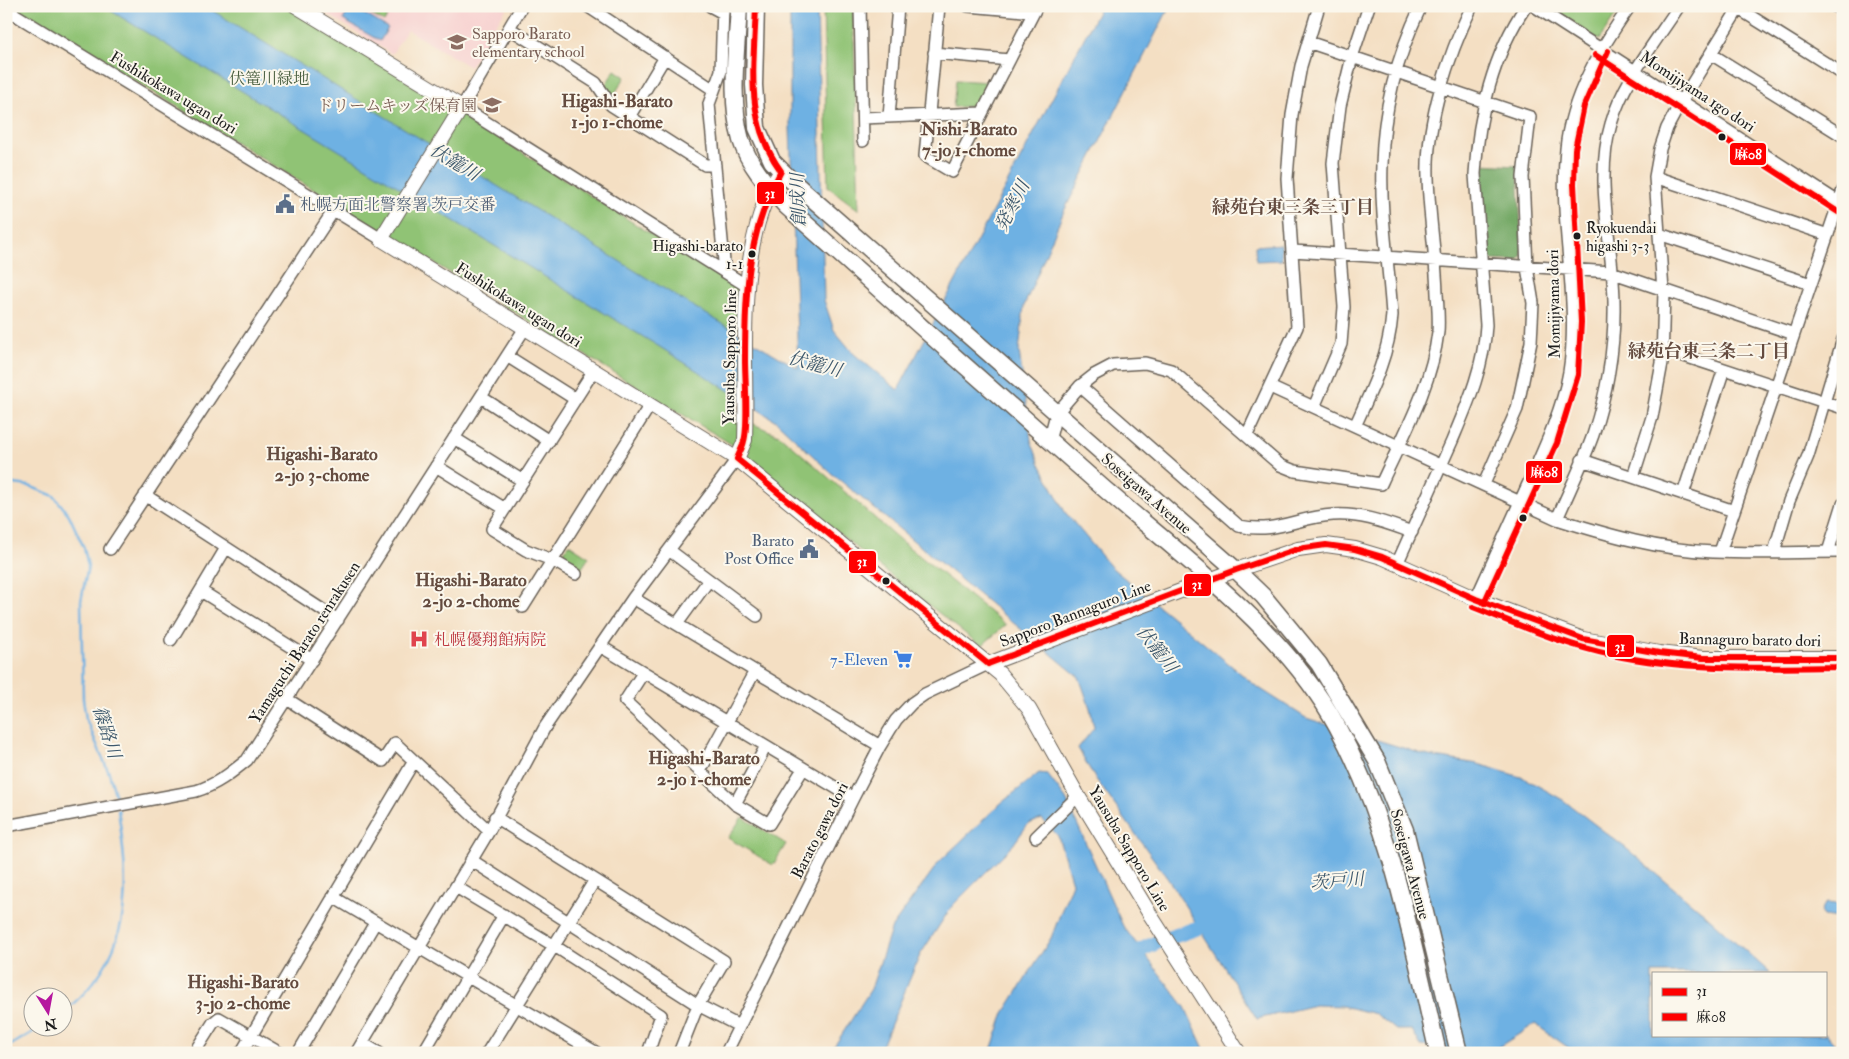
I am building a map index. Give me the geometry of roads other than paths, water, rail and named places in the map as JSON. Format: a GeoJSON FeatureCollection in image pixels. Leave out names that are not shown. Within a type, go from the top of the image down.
{"type":"FeatureCollection","features":[{"type":"Feature","properties":{"kind":"highway","name":"Soseigawa Avenue"},"geometry":{"type":"LineString","coordinates":[[739,6],[737,119],[742,142],[757,171],[769,188],[786,206],[910,319],[1248,614],[1300,670],[1336,724],[1375,807],[1398,880],[1438,1053]]}},
{"type":"Feature","properties":{"kind":"highway","name":"Soseigawa Avenue"},"geometry":{"type":"LineString","coordinates":[[756,6],[754,85],[757,128],[772,161],[1056,414],[1236,570],[1263,596],[1319,664],[1377,761],[1405,830],[1458,1053]]}},
{"type":"Feature","properties":{"kind":"main road"},"geometry":{"type":"LineString","coordinates":[[296,6],[462,107],[381,239]]}},
{"type":"Feature","properties":{"kind":"main road","name":"Yausuba Sapporo line"},"geometry":{"type":"LineString","coordinates":[[737,459],[745,440],[746,306],[754,244],[769,188],[786,175]]}},
{"type":"Feature","properties":{"kind":"main road","name":"Fushikokawa ugan dori"},"geometry":{"type":"LineString","coordinates":[[381,239],[737,459],[988,664]]}},
{"type":"Feature","properties":{"kind":"main road","name":"Bannaguro barato dori"},"geometry":{"type":"LineString","coordinates":[[1174,594],[1236,570],[1298,550],[1326,546],[1355,549],[1397,564],[1476,599],[1583,639],[1659,653],[1744,660],[1843,658]]}},
{"type":"Feature","properties":{"kind":"main road","name":"Sapporo Bannaguro Line"},"geometry":{"type":"LineString","coordinates":[[988,664],[1174,594]]}},
{"type":"Feature","properties":{"kind":"main road","name":"Yausuba Sapporo Line"},"geometry":{"type":"LineString","coordinates":[[988,664],[1016,692],[1028,709],[1074,799],[1239,1053]]}},
{"type":"Feature","properties":{"kind":"street"},"geometry":{"type":"LineString","coordinates":[[522,6],[462,107],[748,286]]}},
{"type":"Feature","properties":{"kind":"street"},"geometry":{"type":"LineString","coordinates":[[587,6],[714,90]]}},
{"type":"Feature","properties":{"kind":"street"},"geometry":{"type":"LineString","coordinates":[[710,6],[723,10],[721,72],[709,104],[725,272]]}},
{"type":"Feature","properties":{"kind":"street"},"geometry":{"type":"LineString","coordinates":[[860,6],[863,141]]}},
{"type":"Feature","properties":{"kind":"street"},"geometry":{"type":"LineString","coordinates":[[889,118],[898,6]]}},
{"type":"Feature","properties":{"kind":"street"},"geometry":{"type":"LineString","coordinates":[[939,6],[925,156],[952,172],[1036,9],[968,6]]}},
{"type":"Feature","properties":{"kind":"street"},"geometry":{"type":"LineString","coordinates":[[1247,435],[1297,327],[1287,178],[1292,115],[1308,42],[1319,6]]}},
{"type":"Feature","properties":{"kind":"street"},"geometry":{"type":"LineString","coordinates":[[1314,407],[1341,344],[1344,307],[1333,163],[1340,106],[1352,57],[1369,6]]}},
{"type":"Feature","properties":{"kind":"street"},"geometry":{"type":"LineString","coordinates":[[1355,426],[1380,372],[1391,332],[1389,258],[1382,167],[1386,114],[1403,48],[1421,6]]}},
{"type":"Feature","properties":{"kind":"street"},"geometry":{"type":"LineString","coordinates":[[1048,439],[1056,414],[1080,386],[1094,375],[1113,365],[1146,363],[1170,370],[1280,465],[1295,471],[1381,484],[1435,356],[1438,330],[1436,261],[1428,176],[1434,118],[1452,52],[1472,6]]}},
{"type":"Feature","properties":{"kind":"street"},"geometry":{"type":"LineString","coordinates":[[1397,564],[1442,465],[1478,376],[1485,346],[1483,264],[1475,174],[1476,151],[1486,102],[1506,41],[1526,6]]}},
{"type":"Feature","properties":{"kind":"street","name":"Momijiyama 1go dori"},"geometry":{"type":"LineString","coordinates":[[1534,6],[1841,204]]}},
{"type":"Feature","properties":{"kind":"street","name":"Momijiyama dori"},"geometry":{"type":"LineString","coordinates":[[1476,599],[1549,439],[1569,373],[1572,322],[1565,184],[1566,148],[1576,103],[1600,48],[1630,6]]}},
{"type":"Feature","properties":{"kind":"street"},"geometry":{"type":"LineString","coordinates":[[1558,518],[1593,434],[1609,363],[1613,323],[1604,184],[1610,124],[1620,100],[1636,71],[1679,6]]}},
{"type":"Feature","properties":{"kind":"street"},"geometry":{"type":"LineString","coordinates":[[1835,6],[1843,11]]}},
{"type":"Feature","properties":{"kind":"street"},"geometry":{"type":"LineString","coordinates":[[1633,477],[1652,417],[1663,349],[1663,291],[1656,177],[1660,149],[1667,128],[1682,100],[1740,8],[1843,74]]}},
{"type":"Feature","properties":{"kind":"street","name":"Fushikokawa ugan dori"},"geometry":{"type":"LineString","coordinates":[[6,9],[381,239]]}},
{"type":"Feature","properties":{"kind":"street"},"geometry":{"type":"LineString","coordinates":[[509,28],[596,83],[611,105],[629,117],[705,165],[715,164]]}},
{"type":"Feature","properties":{"kind":"street"},"geometry":{"type":"LineString","coordinates":[[1308,42],[1530,116],[1523,177],[1527,267],[1533,303],[1526,372],[1517,409],[1484,484]]}},
{"type":"Feature","properties":{"kind":"street"},"geometry":{"type":"LineString","coordinates":[[934,53],[1009,60]]}},
{"type":"Feature","properties":{"kind":"street"},"geometry":{"type":"LineString","coordinates":[[1711,54],[1843,136]]}},
{"type":"Feature","properties":{"kind":"street"},"geometry":{"type":"LineString","coordinates":[[629,117],[664,58]]}},
{"type":"Feature","properties":{"kind":"street"},"geometry":{"type":"LineString","coordinates":[[862,118],[982,114]]}},
{"type":"Feature","properties":{"kind":"street"},"geometry":{"type":"LineString","coordinates":[[1656,177],[1828,235]]}},
{"type":"Feature","properties":{"kind":"street"},"geometry":{"type":"LineString","coordinates":[[1720,552],[1828,235],[1841,204],[1843,190]]}},
{"type":"Feature","properties":{"kind":"street"},"geometry":{"type":"LineString","coordinates":[[110,549],[334,210]]}},
{"type":"Feature","properties":{"kind":"street"},"geometry":{"type":"LineString","coordinates":[[1659,234],[1811,284]]}},
{"type":"Feature","properties":{"kind":"street"},"geometry":{"type":"LineString","coordinates":[[1293,251],[1611,272],[1794,334]]}},
{"type":"Feature","properties":{"kind":"street","name":"Yamaguchi Barato renrakusen"},"geometry":{"type":"LineString","coordinates":[[6,826],[196,791],[226,777],[247,760],[525,328]]}},
{"type":"Feature","properties":{"kind":"street"},"geometry":{"type":"LineString","coordinates":[[1774,552],[1789,502],[1808,456],[1843,339]]}},
{"type":"Feature","properties":{"kind":"street"},"geometry":{"type":"LineString","coordinates":[[1663,349],[1843,408]]}},
{"type":"Feature","properties":{"kind":"street"},"geometry":{"type":"LineString","coordinates":[[507,356],[575,399]]}},
{"type":"Feature","properties":{"kind":"street"},"geometry":{"type":"LineString","coordinates":[[1682,494],[1724,368]]}},
{"type":"Feature","properties":{"kind":"street"},"geometry":{"type":"LineString","coordinates":[[576,574],[552,560],[526,550],[492,529],[594,370]]}},
{"type":"Feature","properties":{"kind":"street"},"geometry":{"type":"LineString","coordinates":[[1080,386],[1239,526],[1265,530],[1315,518],[1344,515],[1373,519],[1412,532]]}},
{"type":"Feature","properties":{"kind":"street"},"geometry":{"type":"LineString","coordinates":[[1270,387],[1558,518],[1598,532],[1638,541],[1720,552],[1843,552]]}},
{"type":"Feature","properties":{"kind":"street"},"geometry":{"type":"LineString","coordinates":[[481,397],[549,441]]}},
{"type":"Feature","properties":{"kind":"street"},"geometry":{"type":"LineString","coordinates":[[523,608],[650,405]]}},
{"type":"Feature","properties":{"kind":"street"},"geometry":{"type":"LineString","coordinates":[[454,438],[523,481]]}},
{"type":"Feature","properties":{"kind":"street"},"geometry":{"type":"LineString","coordinates":[[378,1053],[359,1048],[489,831],[545,727],[633,598],[737,459]]}},
{"type":"Feature","properties":{"kind":"street"},"geometry":{"type":"LineString","coordinates":[[1582,460],[1734,512]]}},
{"type":"Feature","properties":{"kind":"street"},"geometry":{"type":"LineString","coordinates":[[436,466],[505,509]]}},
{"type":"Feature","properties":{"kind":"street"},"geometry":{"type":"LineString","coordinates":[[145,495],[338,620]]}},
{"type":"Feature","properties":{"kind":"street"},"geometry":{"type":"LineString","coordinates":[[1828,552],[1843,504]]}},
{"type":"Feature","properties":{"kind":"street"},"geometry":{"type":"LineString","coordinates":[[171,640],[226,548]]}},
{"type":"Feature","properties":{"kind":"street"},"geometry":{"type":"LineString","coordinates":[[669,550],[757,616]]}},
{"type":"Feature","properties":{"kind":"street"},"geometry":{"type":"LineString","coordinates":[[676,624],[709,580]]}},
{"type":"Feature","properties":{"kind":"street"},"geometry":{"type":"LineString","coordinates":[[201,590],[312,660]]}},
{"type":"Feature","properties":{"kind":"street"},"geometry":{"type":"LineString","coordinates":[[633,598],[880,746]]}},
{"type":"Feature","properties":{"kind":"street"},"geometry":{"type":"LineString","coordinates":[[600,646],[853,798]]}},
{"type":"Feature","properties":{"kind":"street","name":"Barato gawa dori"},"geometry":{"type":"LineString","coordinates":[[726,1053],[853,798],[896,720],[912,703],[934,690],[988,664]]}},
{"type":"Feature","properties":{"kind":"street"},"geometry":{"type":"LineString","coordinates":[[700,771],[755,671]]}},
{"type":"Feature","properties":{"kind":"street"},"geometry":{"type":"LineString","coordinates":[[643,673],[626,701],[735,804],[768,824],[803,768]]}},
{"type":"Feature","properties":{"kind":"street"},"geometry":{"type":"LineString","coordinates":[[287,699],[383,761],[395,743],[489,831]]}},
{"type":"Feature","properties":{"kind":"street"},"geometry":{"type":"LineString","coordinates":[[735,804],[766,746]]}},
{"type":"Feature","properties":{"kind":"street"},"geometry":{"type":"LineString","coordinates":[[241,1053],[414,761]]}},
{"type":"Feature","properties":{"kind":"street"},"geometry":{"type":"LineString","coordinates":[[1040,833],[1074,799]]}},
{"type":"Feature","properties":{"kind":"street"},"geometry":{"type":"LineString","coordinates":[[495,817],[724,961],[698,1005],[679,1053]]}},
{"type":"Feature","properties":{"kind":"street"},"geometry":{"type":"LineString","coordinates":[[471,860],[698,1005],[739,1026]]}},
{"type":"Feature","properties":{"kind":"street"},"geometry":{"type":"LineString","coordinates":[[487,1053],[595,880]]}},
{"type":"Feature","properties":{"kind":"street"},"geometry":{"type":"LineString","coordinates":[[456,887],[553,945],[661,1015],[648,1053]]}},
{"type":"Feature","properties":{"kind":"street"},"geometry":{"type":"LineString","coordinates":[[333,897],[597,1053]]}},
{"type":"Feature","properties":{"kind":"street"},"geometry":{"type":"LineString","coordinates":[[423,1053],[504,915]]}},
{"type":"Feature","properties":{"kind":"street"},"geometry":{"type":"LineString","coordinates":[[298,1053],[375,923]]}},
{"type":"Feature","properties":{"kind":"street"},"geometry":{"type":"LineString","coordinates":[[194,1053],[212,1023],[219,1018],[280,1053]]}},
{"type":"Feature","properties":{"kind":"water"},"geometry":{"type":"Polygon","coordinates":[[[103,6],[205,6],[689,304],[798,368],[790,127],[790,6],[817,6],[824,300],[834,330],[854,354],[898,390],[1101,6],[1170,6],[1064,211],[1024,306],[1019,351],[1031,440],[1039,462],[1065,512],[1111,567],[1256,686],[1306,718],[1429,756],[1478,764],[1524,778],[1563,800],[1627,849],[1707,916],[1769,972],[1652,972],[1652,1036],[1826,1036],[1826,1034],[1842,1053],[1576,1053],[1535,1024],[1489,1053],[1421,1046],[1412,1030],[1396,1030],[1376,1014],[1342,1006],[1315,1005],[1257,1019],[1170,882],[1093,775],[1078,748],[1094,728],[1090,708],[1079,677],[830,472],[776,421],[663,349],[103,6]]]}},
{"type":"Feature","properties":{"kind":"water"},"geometry":{"type":"Polygon","coordinates":[[[351,6],[388,28],[380,41],[343,20],[351,6]]]}},
{"type":"Feature","properties":{"kind":"water"},"geometry":{"type":"Polygon","coordinates":[[[1281,244],[1282,260],[1256,261],[1255,246],[1281,244]]]}},
{"type":"Feature","properties":{"kind":"water"},"geometry":{"type":"Polygon","coordinates":[[[1039,773],[1047,774],[1066,799],[1123,926],[1185,1007],[1206,1053],[990,1053],[1004,1013],[1051,938],[1072,883],[1058,836],[1042,819],[1028,824],[1013,845],[952,906],[920,955],[879,1053],[830,1053],[871,989],[892,927],[939,862],[1000,804],[1039,773]]]}},
{"type":"Feature","properties":{"kind":"water"},"geometry":{"type":"Polygon","coordinates":[[[1827,903],[1837,904],[1843,908],[1843,923],[1839,918],[1824,916],[1821,912],[1822,907],[1827,903]]]}},
{"type":"Feature","properties":{"kind":"waterway","name":"篠路川"},"geometry":{"type":"LineString","coordinates":[[6,483],[29,486],[54,496],[69,515],[84,548],[88,566],[81,601],[83,699],[86,719],[109,773],[117,801]]}},
{"type":"Feature","properties":{"kind":"waterway","name":"篠路川"},"geometry":{"type":"LineString","coordinates":[[72,1004],[86,992],[103,969],[115,946],[122,921],[125,895],[122,839],[118,809]]}},
{"type":"Feature","properties":{"kind":"waterway","name":"茨戸川"},"geometry":{"type":"LineString","coordinates":[[1124,958],[1160,941],[1218,921]]}},
{"type":"Feature","properties":{"kind":"waterway","name":"篠路川"},"geometry":{"type":"LineString","coordinates":[[6,1048],[26,1036]]}},
{"type":"Feature","properties":{"kind":"place","name":"Sapporo Barato elementary school"},"geometry":{"type":"Point","coordinates":[457,42]}},
{"type":"Feature","properties":{"kind":"place","name":"ドリームキッズ保育園"},"geometry":{"type":"Point","coordinates":[492,105]}},
{"type":"Feature","properties":{"kind":"place","name":"札幌方面北警察署 茨戸交番"},"geometry":{"type":"Point","coordinates":[285,204]}},
{"type":"Feature","properties":{"kind":"place","name":"Ryokuendai higashi 3-3"},"geometry":{"type":"Point","coordinates":[1577,236]}},
{"type":"Feature","properties":{"kind":"place","name":"Higashi-barato 1-1"},"geometry":{"type":"Point","coordinates":[752,254]}},
{"type":"Feature","properties":{"kind":"place","name":"Barato Post Office"},"geometry":{"type":"Point","coordinates":[809,549]}},
{"type":"Feature","properties":{"kind":"place","name":"札幌優翔館病院"},"geometry":{"type":"Point","coordinates":[419,639]}},
{"type":"Feature","properties":{"kind":"place","name":"7-Eleven"},"geometry":{"type":"Point","coordinates":[903,659]}},
{"type":"Feature","properties":{"kind":"district","name":"Higashi-Barato 1-jo 1-chome"},"geometry":{"type":"Point","coordinates":[617,111]}},
{"type":"Feature","properties":{"kind":"district","name":"Nishi-Barato 7-jo 1-chome"},"geometry":{"type":"Point","coordinates":[969,139]}},
{"type":"Feature","properties":{"kind":"district","name":"緑苑台東三条三丁目"},"geometry":{"type":"Point","coordinates":[1293,207]}},
{"type":"Feature","properties":{"kind":"district","name":"緑苑台東三条二丁目"},"geometry":{"type":"Point","coordinates":[1709,351]}},
{"type":"Feature","properties":{"kind":"district","name":"Higashi-Barato 2-jo 3-chome"},"geometry":{"type":"Point","coordinates":[322,464]}},
{"type":"Feature","properties":{"kind":"district","name":"Higashi-Barato 2-jo 2-chome"},"geometry":{"type":"Point","coordinates":[471,590]}},
{"type":"Feature","properties":{"kind":"district","name":"Higashi-Barato 2-jo 1-chome"},"geometry":{"type":"Point","coordinates":[704,768]}},
{"type":"Feature","properties":{"kind":"district","name":"Higashi-Barato 3-jo 2-chome"},"geometry":{"type":"Point","coordinates":[243,992]}},
{"type":"Feature","properties":{"kind":"park label","name":"伏篭川緑地"},"geometry":{"type":"Point","coordinates":[269,78]}},
{"type":"Feature","properties":{"kind":"water label","name":"伏籠川"},"geometry":{"type":"Point","coordinates":[455,162]}},
{"type":"Feature","properties":{"kind":"water label","name":"創成川"},"geometry":{"type":"Point","coordinates":[798,200]}},
{"type":"Feature","properties":{"kind":"water label","name":"発寒川"},"geometry":{"type":"Point","coordinates":[1012,206]}},
{"type":"Feature","properties":{"kind":"water label","name":"伏籠川"},"geometry":{"type":"Point","coordinates":[815,364]}},
{"type":"Feature","properties":{"kind":"water label","name":"伏籠川"},"geometry":{"type":"Point","coordinates":[1157,649]}}]}
